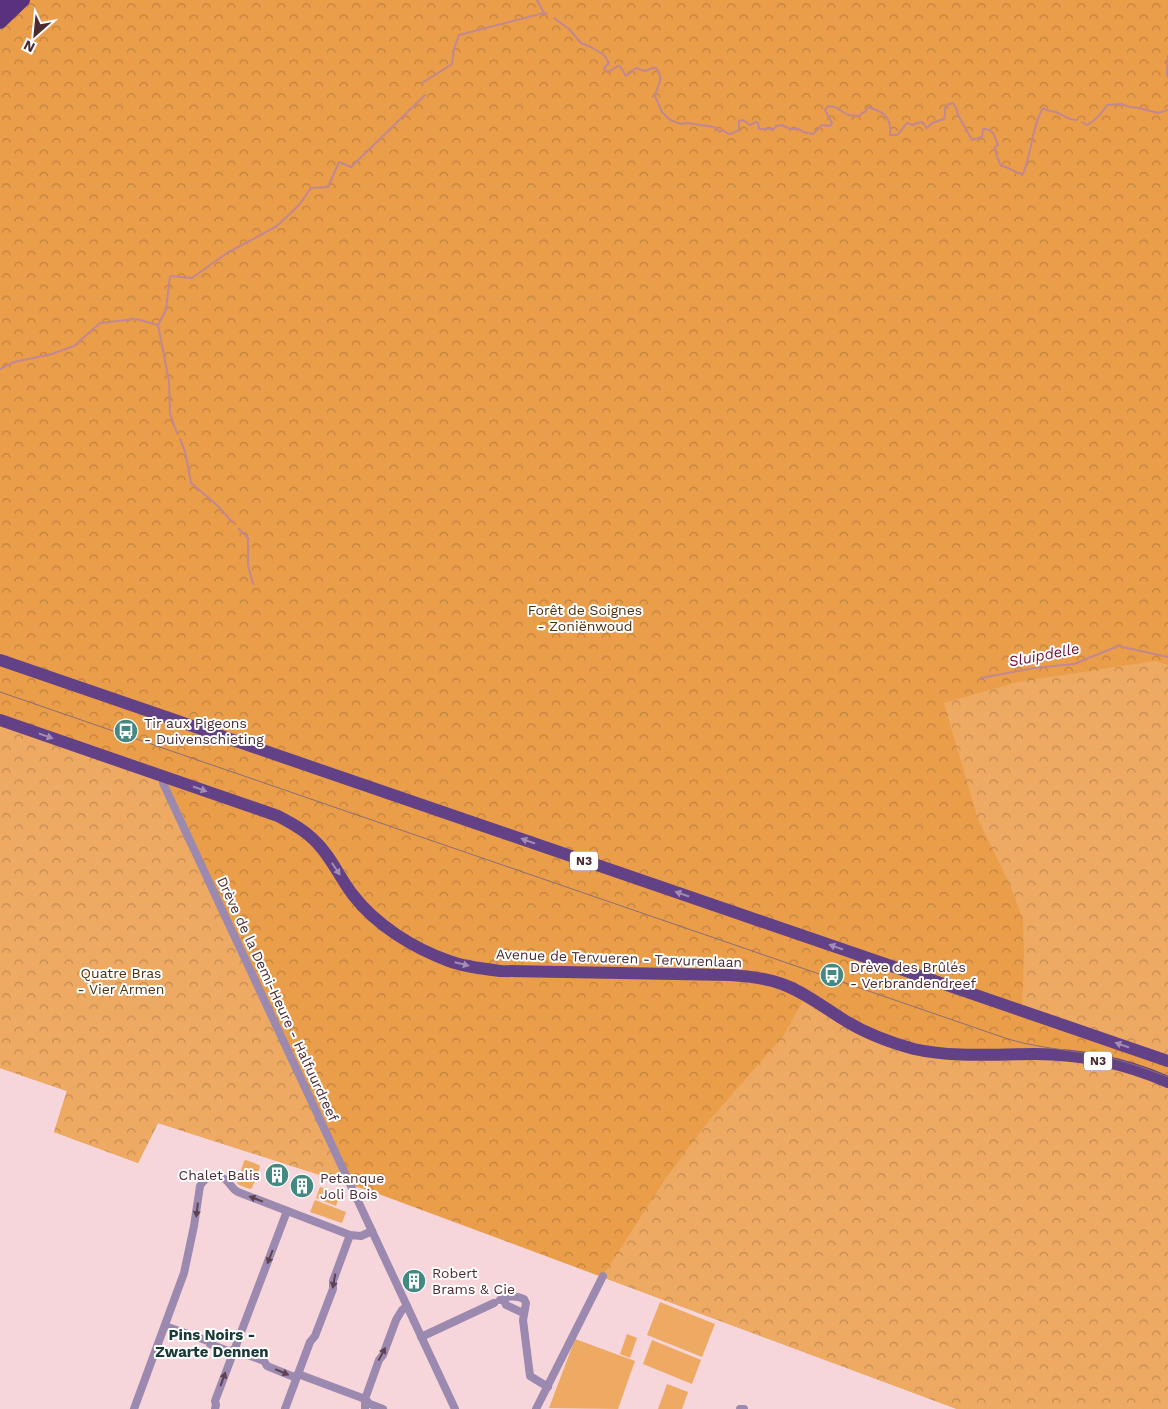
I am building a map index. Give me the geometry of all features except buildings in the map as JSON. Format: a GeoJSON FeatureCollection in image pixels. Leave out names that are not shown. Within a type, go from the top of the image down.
{"type":"FeatureCollection","features":[{"type":"Feature","properties":{"kind":"highway"},"geometry":{"type":"LineString","coordinates":[[0,8],[9,0]]}},
{"type":"Feature","properties":{"kind":"highway"},"geometry":{"type":"LineString","coordinates":[[0,22],[23,0]]}},
{"type":"Feature","properties":{"kind":"main road","name":"N3"},"geometry":{"type":"LineString","coordinates":[[0,660],[1168,1061]]}},
{"type":"Feature","properties":{"kind":"main road","name":"Avenue de Tervueren - Tervurenlaan"},"geometry":{"type":"LineString","coordinates":[[0,720],[278,816],[313,838],[353,895],[389,930],[412,944],[449,961],[482,969],[501,971],[761,978],[796,989],[858,1028],[890,1042],[917,1049],[972,1055],[1060,1055],[1126,1067],[1168,1082]]}},
{"type":"Feature","properties":{"kind":"street","name":"Drève de la Demi-Heure - Halfuurdreef"},"geometry":{"type":"LineString","coordinates":[[165,778],[164,783],[455,1409]]}},
{"type":"Feature","properties":{"kind":"street"},"geometry":{"type":"LineString","coordinates":[[134,1409],[184,1273],[200,1186],[206,1179],[212,1176],[221,1177],[227,1180],[231,1187],[238,1192],[350,1236],[361,1236],[372,1231]]}},
{"type":"Feature","properties":{"kind":"street"},"geometry":{"type":"LineString","coordinates":[[214,1409],[215,1401],[287,1211]]}},
{"type":"Feature","properties":{"kind":"street"},"geometry":{"type":"LineString","coordinates":[[285,1409],[310,1342],[315,1336],[333,1289],[333,1281],[350,1236]]}},
{"type":"Feature","properties":{"kind":"street"},"geometry":{"type":"LineString","coordinates":[[536,1409],[603,1276]]}},
{"type":"Feature","properties":{"kind":"street"},"geometry":{"type":"LineString","coordinates":[[421,1338],[506,1297],[520,1297],[526,1303],[523,1320],[530,1376],[548,1387]]}},
{"type":"Feature","properties":{"kind":"street"},"geometry":{"type":"LineString","coordinates":[[499,1301],[523,1314]]}},
{"type":"Feature","properties":{"kind":"street"},"geometry":{"type":"LineString","coordinates":[[365,1409],[365,1399],[379,1360],[383,1355],[396,1320],[407,1306]]}},
{"type":"Feature","properties":{"kind":"street"},"geometry":{"type":"LineString","coordinates":[[165,1326],[201,1339],[228,1352],[234,1350],[264,1361],[267,1366],[294,1377],[298,1374],[365,1399],[370,1404],[383,1409]]}},
{"type":"Feature","properties":{"kind":"green space","name":"Forêt de Soignes - Zoniënwoud"},"geometry":{"type":"Polygon","coordinates":[[[0,0],[1168,0],[1168,1409],[957,1409],[376,1193],[158,1123],[138,1163],[54,1132],[67,1091],[0,1068],[0,0]]]}},
{"type":"Feature","properties":{"kind":"green space"},"geometry":{"type":"Polygon","coordinates":[[[1155,661],[1168,665],[1168,1061],[1022,1010],[1023,921],[1012,889],[978,819],[944,703],[1018,682],[1155,661]]]}},
{"type":"Feature","properties":{"kind":"green space","name":"Quatre Bras - Vier Armen"},"geometry":{"type":"Polygon","coordinates":[[[0,726],[164,782],[351,1185],[158,1123],[138,1163],[54,1132],[67,1091],[0,1068],[0,726]]]}},
{"type":"Feature","properties":{"kind":"green space"},"geometry":{"type":"Polygon","coordinates":[[[804,999],[875,1041],[1089,1063],[1127,1073],[1168,1088],[1168,1409],[957,1409],[602,1277],[664,1181],[707,1123],[784,1035],[804,999]]]}},
{"type":"Feature","properties":{"kind":"green space"},"geometry":{"type":"Polygon","coordinates":[[[246,1160],[260,1167],[250,1189],[237,1183],[246,1160]]]}},
{"type":"Feature","properties":{"kind":"green space"},"geometry":{"type":"Polygon","coordinates":[[[320,1187],[340,1194],[336,1206],[316,1198],[320,1187]]]}},
{"type":"Feature","properties":{"kind":"green space"},"geometry":{"type":"Polygon","coordinates":[[[315,1200],[346,1212],[342,1223],[310,1212],[315,1200]]]}},
{"type":"Feature","properties":{"kind":"green space"},"geometry":{"type":"Polygon","coordinates":[[[660,1302],[715,1324],[702,1357],[647,1335],[660,1302]]]}},
{"type":"Feature","properties":{"kind":"green space"},"geometry":{"type":"Polygon","coordinates":[[[627,1334],[637,1338],[630,1358],[620,1354],[627,1334]]]}},
{"type":"Feature","properties":{"kind":"green space"},"geometry":{"type":"Polygon","coordinates":[[[575,1339],[635,1361],[618,1409],[549,1408],[575,1339]]]}},
{"type":"Feature","properties":{"kind":"green space"},"geometry":{"type":"Polygon","coordinates":[[[652,1340],[701,1360],[692,1384],[643,1364],[652,1340]]]}},
{"type":"Feature","properties":{"kind":"green space"},"geometry":{"type":"Polygon","coordinates":[[[667,1384],[688,1392],[682,1409],[658,1409],[667,1384]]]}},
{"type":"Feature","properties":{"kind":"waterway"},"geometry":{"type":"LineString","coordinates":[[537,0],[544,13]]}},
{"type":"Feature","properties":{"kind":"waterway"},"geometry":{"type":"LineString","coordinates":[[422,83],[452,64],[454,49],[459,35],[544,13],[547,14]]}},
{"type":"Feature","properties":{"kind":"waterway"},"geometry":{"type":"LineString","coordinates":[[554,18],[569,29],[581,43],[604,55],[609,63],[604,69],[608,72],[620,66],[626,76],[636,68],[645,71],[656,68],[660,79],[655,96],[662,112],[670,120],[681,124],[687,123],[714,127],[720,132],[723,130],[729,134],[739,130],[739,121],[743,120],[750,125],[758,123],[759,129],[774,129],[776,126],[782,125],[790,129],[799,129],[813,134],[822,125],[830,126],[832,123],[825,110],[828,106],[835,107],[848,115],[860,116],[868,107],[876,110],[887,118],[890,126],[890,135],[897,135],[907,123],[913,125],[922,122],[927,128],[932,123],[944,119],[945,108],[953,103],[972,140],[982,137],[983,129],[989,130],[998,145],[995,149],[1001,166],[1023,174],[1036,123],[1043,108],[1076,120]]}},
{"type":"Feature","properties":{"kind":"waterway"},"geometry":{"type":"LineString","coordinates":[[1168,56],[1168,77]]}},
{"type":"Feature","properties":{"kind":"waterway"},"geometry":{"type":"LineString","coordinates":[[177,433],[170,414],[169,381],[158,325],[166,310],[170,276],[192,278],[227,253],[277,226],[299,205],[311,188],[328,187],[339,162],[351,167],[425,95]]}},
{"type":"Feature","properties":{"kind":"waterway"},"geometry":{"type":"LineString","coordinates":[[1082,122],[1087,125],[1090,123],[1107,105],[1121,104],[1158,113],[1168,110]]}},
{"type":"Feature","properties":{"kind":"waterway"},"geometry":{"type":"LineString","coordinates":[[0,369],[14,362],[52,354],[74,346],[100,323],[136,319],[158,325]]}},
{"type":"Feature","properties":{"kind":"waterway"},"geometry":{"type":"LineString","coordinates":[[180,439],[185,451],[191,483],[217,505],[232,522]]}},
{"type":"Feature","properties":{"kind":"waterway"},"geometry":{"type":"LineString","coordinates":[[239,529],[248,538],[248,565],[253,584]]}},
{"type":"Feature","properties":{"kind":"waterway","name":"Sluipdelle"},"geometry":{"type":"LineString","coordinates":[[981,678],[1034,668],[1074,664],[1118,646],[1168,657]]}},
{"type":"Feature","properties":{"kind":"tram line"},"geometry":{"type":"LineString","coordinates":[[0,692],[1005,1038],[1037,1046],[1110,1058],[1168,1077]]}},
{"type":"Feature","properties":{"kind":"place","name":"Tir aux Pigeons - Duivenschieting"},"geometry":{"type":"Point","coordinates":[126,731]}},
{"type":"Feature","properties":{"kind":"place","name":"Drève des Brûlés - Verbrandendreef"},"geometry":{"type":"Point","coordinates":[832,975]}},
{"type":"Feature","properties":{"kind":"place","name":"Chalet Balis"},"geometry":{"type":"Point","coordinates":[277,1175]}},
{"type":"Feature","properties":{"kind":"place","name":"Petanque Joli Bois"},"geometry":{"type":"Point","coordinates":[302,1186]}},
{"type":"Feature","properties":{"kind":"place","name":"Robert Brams & Cie"},"geometry":{"type":"Point","coordinates":[414,1281]}},
{"type":"Feature","properties":{"kind":"district","name":"Pins Noirs - Zwarte Dennen"},"geometry":{"type":"Point","coordinates":[212,1344]}}]}
